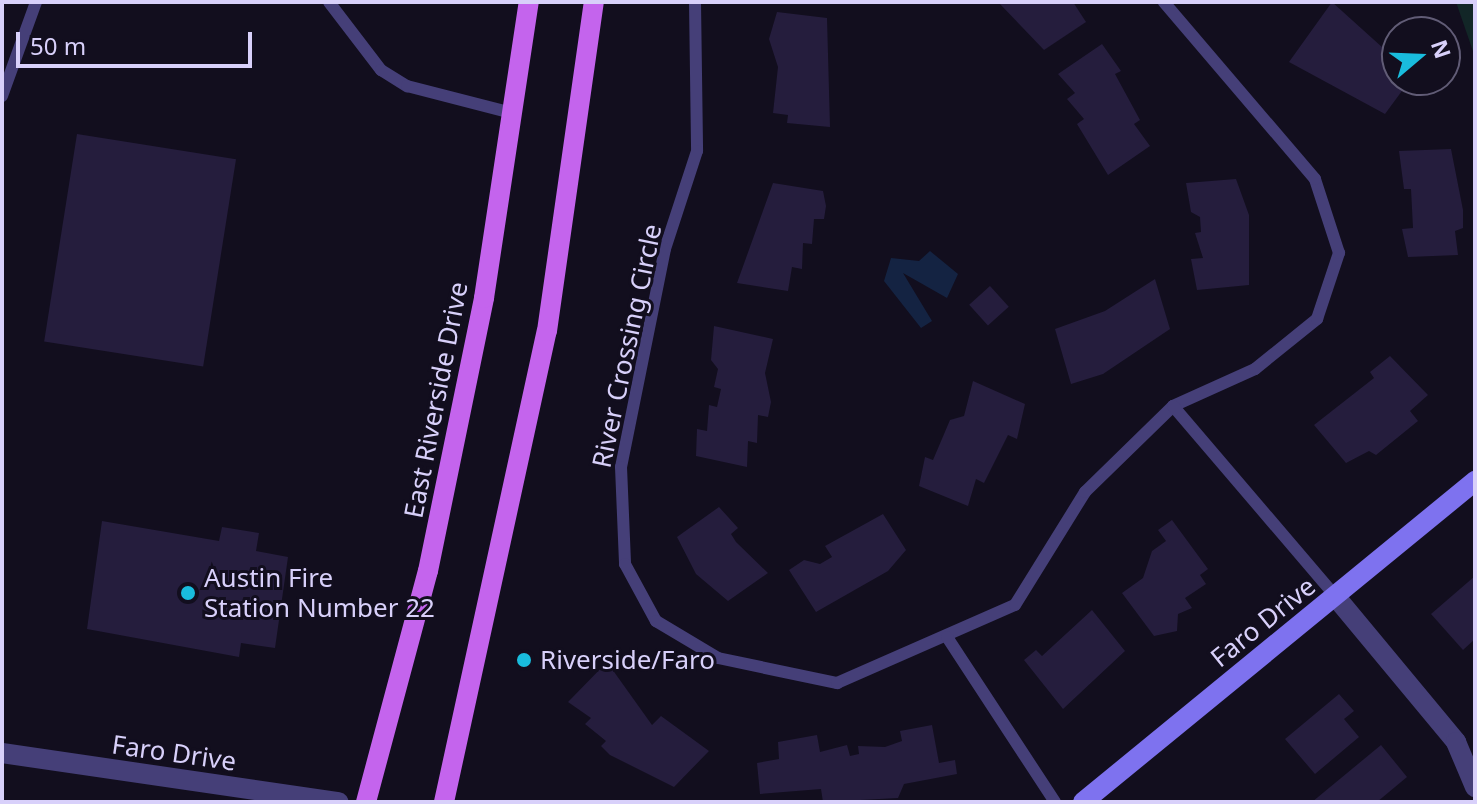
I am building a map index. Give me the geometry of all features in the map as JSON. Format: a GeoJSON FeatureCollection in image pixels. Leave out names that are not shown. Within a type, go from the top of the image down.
{"type":"FeatureCollection","features":[{"type":"Feature","properties":{"kind":"main road","name":"East Riverside Drive"},"geometry":{"type":"LineString","coordinates":[[366,802],[428,571],[512,113],[529,2]]}},
{"type":"Feature","properties":{"kind":"main road"},"geometry":{"type":"LineString","coordinates":[[444,802],[547,331],[594,2]]}},
{"type":"Feature","properties":{"kind":"street","name":"Faro Drive"},"geometry":{"type":"LineString","coordinates":[[1083,802],[1475,481]]}},
{"type":"Feature","properties":{"kind":"street"},"geometry":{"type":"LineString","coordinates":[[1335,596],[1456,742],[1475,787]]}},
{"type":"Feature","properties":{"kind":"street","name":"Faro Drive"},"geometry":{"type":"LineString","coordinates":[[2,753],[338,802]]}},
{"type":"Feature","properties":{"kind":"lane"},"geometry":{"type":"LineString","coordinates":[[2,96],[36,2]]}},
{"type":"Feature","properties":{"kind":"lane"},"geometry":{"type":"LineString","coordinates":[[329,2],[381,70],[407,86],[512,113]]}},
{"type":"Feature","properties":{"kind":"lane","name":"River Crossing Circle"},"geometry":{"type":"LineString","coordinates":[[695,2],[697,151],[665,249],[621,467],[625,564],[656,621],[718,658],[837,683],[1015,605],[1085,492],[1173,406],[1255,369],[1317,319],[1339,253],[1315,179],[1164,2]]}},
{"type":"Feature","properties":{"kind":"lane"},"geometry":{"type":"LineString","coordinates":[[1173,406],[1335,596]]}},
{"type":"Feature","properties":{"kind":"lane"},"geometry":{"type":"LineString","coordinates":[[947,637],[1055,802]]}},
{"type":"Feature","properties":{"kind":"green space"},"geometry":{"type":"Polygon","coordinates":[[[1456,2],[1475,2],[1475,57],[1461,16],[1456,2]]]}},
{"type":"Feature","properties":{"kind":"water"},"geometry":{"type":"Polygon","coordinates":[[[930,251],[958,274],[947,298],[903,273],[932,321],[921,328],[884,281],[891,258],[919,261],[930,251]]]}},
{"type":"Feature","properties":{"kind":"building"},"geometry":{"type":"Polygon","coordinates":[[[998,2],[1073,2],[1086,22],[1044,50],[998,2]]]}},
{"type":"Feature","properties":{"kind":"building"},"geometry":{"type":"Polygon","coordinates":[[[1332,2],[1381,46],[1381,96],[1398,96],[1385,114],[1289,62],[1332,2]]]}},
{"type":"Feature","properties":{"kind":"building"},"geometry":{"type":"Polygon","coordinates":[[[777,12],[827,18],[830,127],[787,123],[788,115],[773,113],[778,67],[769,39],[777,12]]]}},
{"type":"Feature","properties":{"kind":"building"},"geometry":{"type":"Polygon","coordinates":[[[1102,44],[1121,71],[1115,74],[1140,120],[1134,124],[1150,146],[1108,175],[1077,124],[1084,119],[1067,99],[1075,93],[1058,74],[1102,44]]]}},
{"type":"Feature","properties":{"kind":"building"},"geometry":{"type":"Polygon","coordinates":[[[77,134],[236,159],[203,367],[44,341],[77,134]]]}},
{"type":"Feature","properties":{"kind":"building"},"geometry":{"type":"Polygon","coordinates":[[[1451,149],[1463,210],[1463,228],[1455,231],[1458,255],[1408,257],[1402,229],[1413,228],[1411,189],[1404,189],[1399,151],[1451,149]]]}},
{"type":"Feature","properties":{"kind":"building"},"geometry":{"type":"Polygon","coordinates":[[[1236,179],[1249,215],[1249,285],[1197,290],[1191,259],[1203,258],[1195,233],[1201,232],[1200,217],[1191,212],[1186,183],[1236,179]]]}},
{"type":"Feature","properties":{"kind":"building"},"geometry":{"type":"Polygon","coordinates":[[[773,183],[823,191],[826,206],[824,219],[814,219],[812,244],[803,243],[802,269],[792,267],[788,291],[737,283],[773,183]]]}},
{"type":"Feature","properties":{"kind":"building"},"geometry":{"type":"Polygon","coordinates":[[[1155,279],[1170,329],[1103,374],[1071,384],[1055,329],[1105,311],[1155,279]]]}},
{"type":"Feature","properties":{"kind":"building"},"geometry":{"type":"Polygon","coordinates":[[[990,286],[1009,307],[988,326],[969,305],[990,286]]]}},
{"type":"Feature","properties":{"kind":"building"},"geometry":{"type":"Polygon","coordinates":[[[714,326],[773,339],[765,373],[771,402],[768,417],[758,415],[757,443],[748,441],[747,467],[696,456],[697,429],[707,431],[709,405],[717,407],[721,389],[714,387],[718,369],[711,360],[714,326]]]}},
{"type":"Feature","properties":{"kind":"building"},"geometry":{"type":"Polygon","coordinates":[[[1390,356],[1428,395],[1410,411],[1418,421],[1376,455],[1369,451],[1346,463],[1314,425],[1374,378],[1370,372],[1390,356]]]}},
{"type":"Feature","properties":{"kind":"building"},"geometry":{"type":"Polygon","coordinates":[[[973,381],[1025,404],[1017,439],[1008,435],[984,483],[976,479],[968,506],[919,486],[925,457],[933,460],[950,420],[964,416],[973,381]]]}},
{"type":"Feature","properties":{"kind":"building"},"geometry":{"type":"Polygon","coordinates":[[[719,507],[738,528],[731,534],[736,542],[768,573],[728,601],[696,574],[677,537],[719,507]]]}},
{"type":"Feature","properties":{"kind":"building"},"geometry":{"type":"Polygon","coordinates":[[[883,514],[906,550],[888,571],[816,612],[789,570],[804,560],[820,564],[832,557],[825,546],[883,514]]]}},
{"type":"Feature","properties":{"kind":"building"},"geometry":{"type":"Polygon","coordinates":[[[1172,520],[1208,569],[1200,575],[1206,584],[1185,598],[1192,608],[1178,614],[1177,631],[1154,636],[1122,593],[1143,578],[1152,551],[1166,541],[1158,530],[1172,520]]]}},
{"type":"Feature","properties":{"kind":"building","name":"Austin Fire Station Number 22"},"geometry":{"type":"Polygon","coordinates":[[[102,521],[219,541],[222,527],[259,533],[256,551],[288,557],[275,648],[241,643],[239,657],[87,629],[102,521]]]}},
{"type":"Feature","properties":{"kind":"building"},"geometry":{"type":"Polygon","coordinates":[[[1475,576],[1475,639],[1463,650],[1431,614],[1475,576]]]}},
{"type":"Feature","properties":{"kind":"building"},"geometry":{"type":"Polygon","coordinates":[[[1092,610],[1125,651],[1063,709],[1024,660],[1036,650],[1042,656],[1092,610]]]}},
{"type":"Feature","properties":{"kind":"building"},"geometry":{"type":"Polygon","coordinates":[[[607,662],[652,725],[661,716],[709,751],[674,787],[610,755],[601,746],[606,741],[585,724],[591,718],[568,702],[607,662]]]}},
{"type":"Feature","properties":{"kind":"building"},"geometry":{"type":"Polygon","coordinates":[[[1339,694],[1354,711],[1344,719],[1359,737],[1315,774],[1285,739],[1339,694]]]}},
{"type":"Feature","properties":{"kind":"building"},"geometry":{"type":"Polygon","coordinates":[[[932,725],[939,763],[955,760],[957,774],[904,784],[898,798],[823,802],[821,789],[760,794],[757,763],[779,759],[778,742],[817,735],[820,752],[847,745],[850,756],[859,754],[858,746],[885,747],[902,741],[900,731],[932,725]]]}},
{"type":"Feature","properties":{"kind":"building"},"geometry":{"type":"Polygon","coordinates":[[[1381,745],[1407,777],[1377,802],[1312,802],[1381,745]]]}},
{"type":"Feature","properties":{"kind":"place","name":"Austin Fire Station Number 22"},"geometry":{"type":"Point","coordinates":[188,593]}},
{"type":"Feature","properties":{"kind":"place","name":"Riverside/Faro"},"geometry":{"type":"Point","coordinates":[524,660]}}]}
